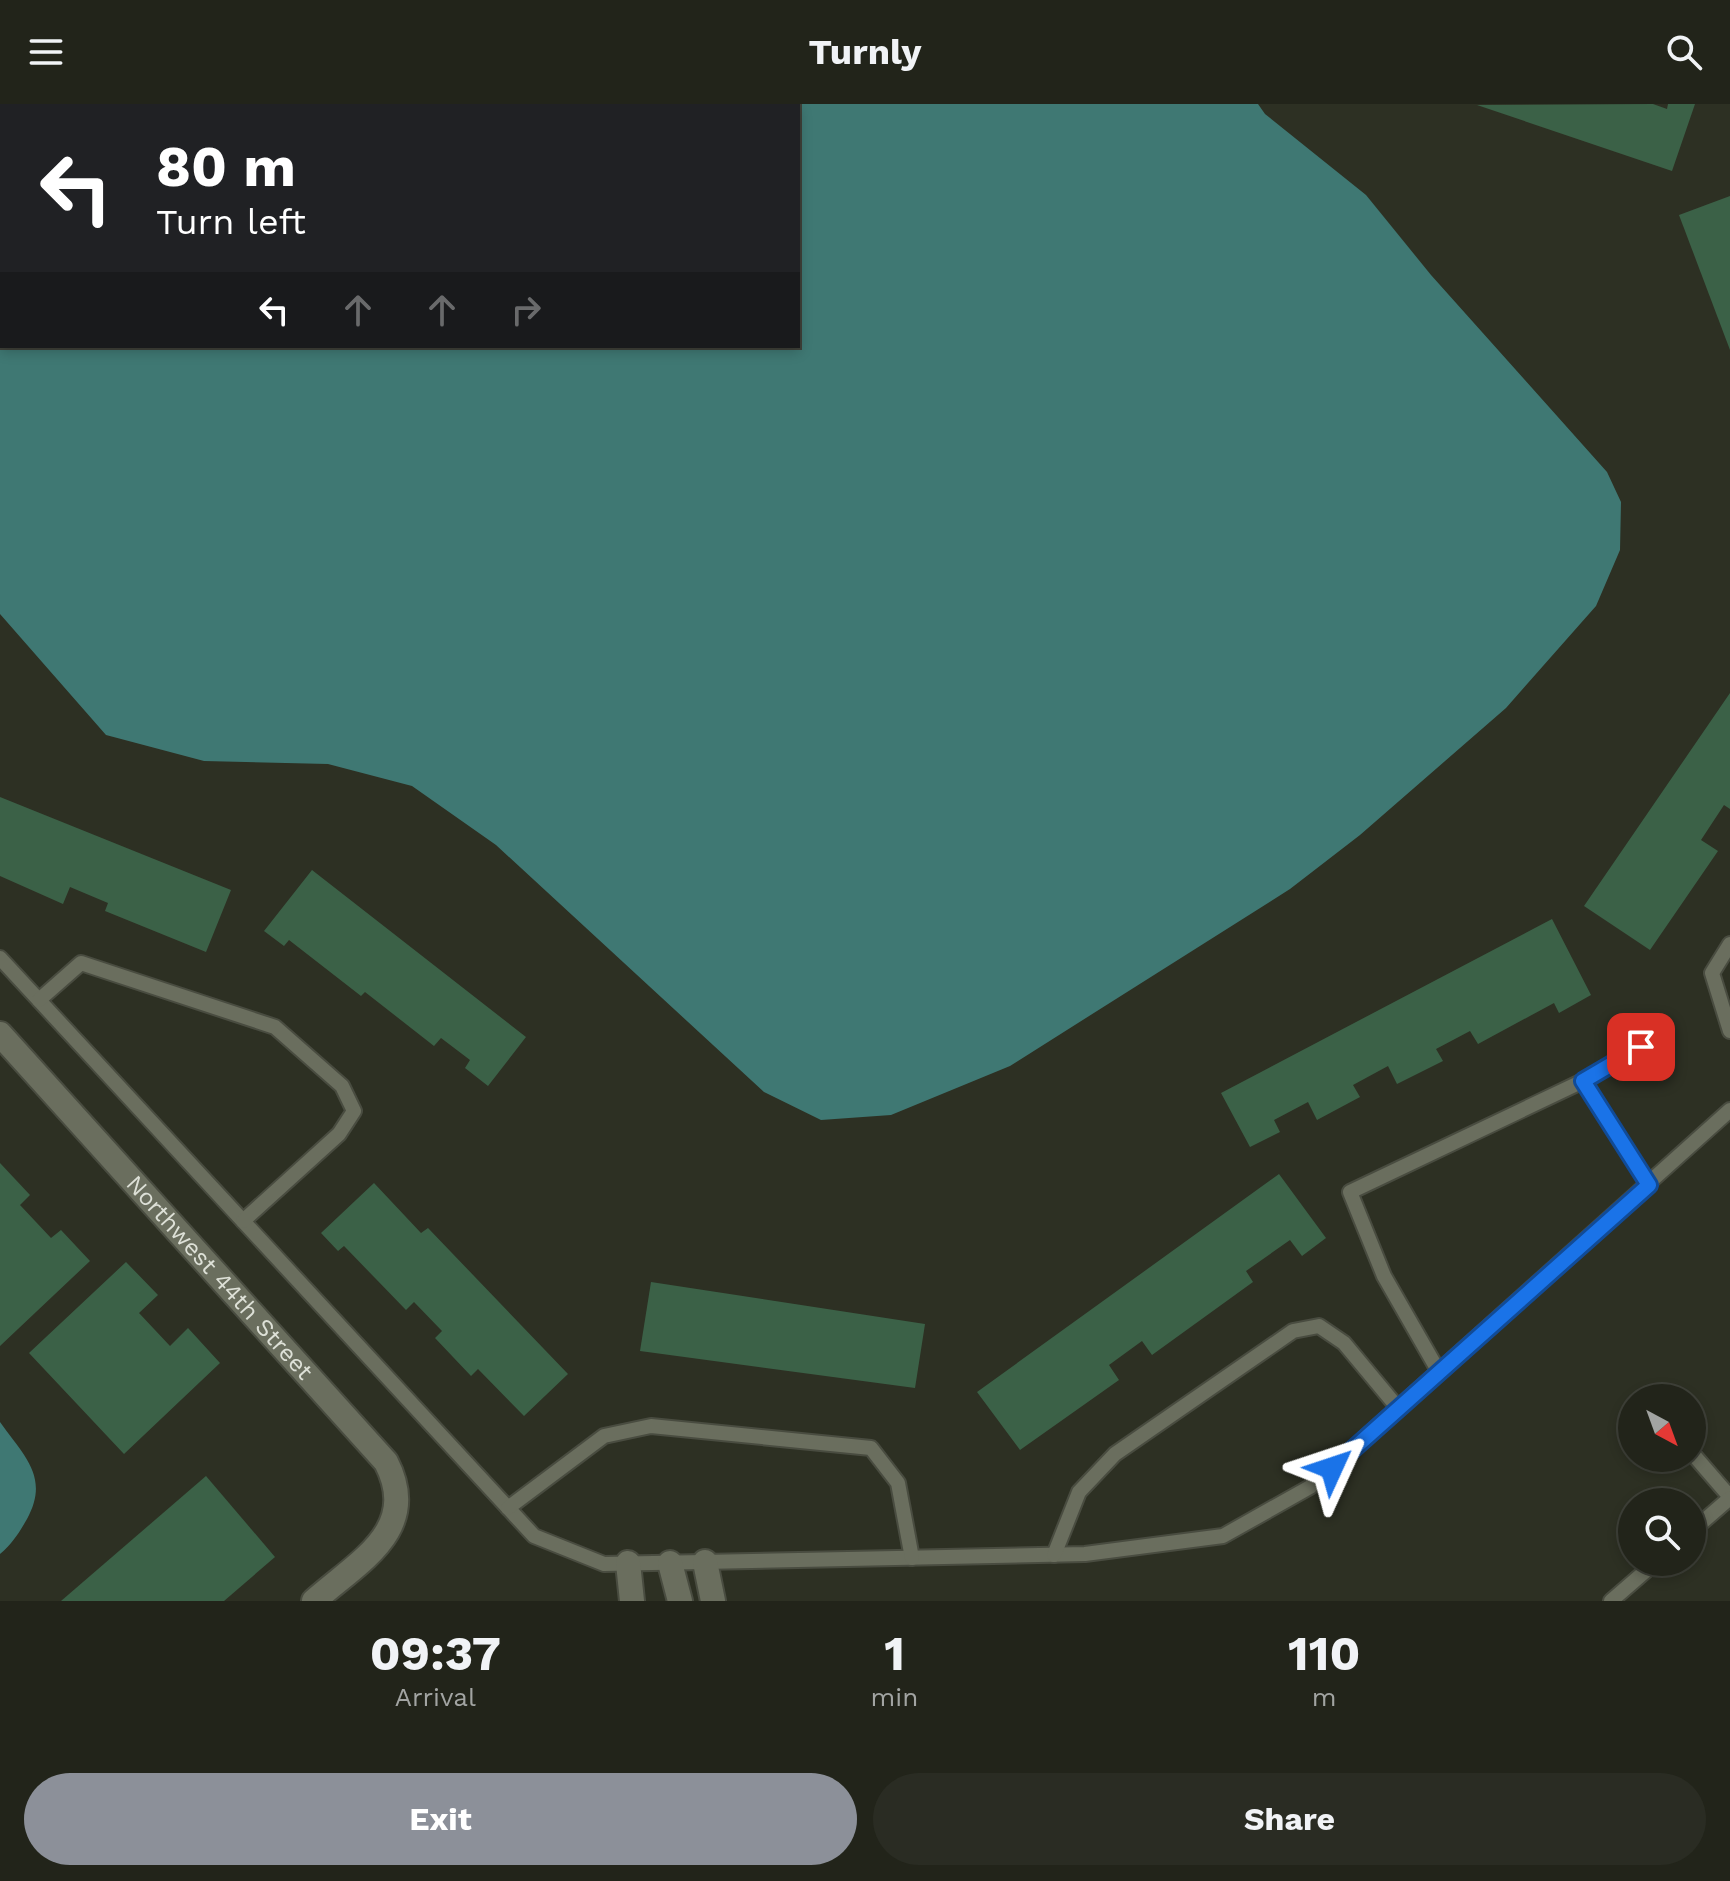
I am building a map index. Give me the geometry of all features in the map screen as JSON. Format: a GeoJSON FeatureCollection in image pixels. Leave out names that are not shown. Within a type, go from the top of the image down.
{"type":"FeatureCollection","features":[{"type":"Feature","properties":{"kind":"street","name":"Northwest 44th Street"},"geometry":{"type":"LineString","coordinates":[[0,1034],[386,1462],[396,1482],[398,1506],[395,1522],[385,1538],[314,1601]]}},
{"type":"Feature","properties":{"kind":"street"},"geometry":{"type":"LineString","coordinates":[[705,1562],[713,1601]]}},
{"type":"Feature","properties":{"kind":"street"},"geometry":{"type":"LineString","coordinates":[[628,1563],[632,1601]]}},
{"type":"Feature","properties":{"kind":"street"},"geometry":{"type":"LineString","coordinates":[[670,1563],[680,1601]]}},
{"type":"Feature","properties":{"kind":"lane"},"geometry":{"type":"LineString","coordinates":[[1730,944],[1712,973],[1730,1031]]}},
{"type":"Feature","properties":{"kind":"lane"},"geometry":{"type":"LineString","coordinates":[[0,958],[534,1536],[604,1564],[1085,1554],[1223,1536],[1310,1487],[1730,1110]]}},
{"type":"Feature","properties":{"kind":"lane"},"geometry":{"type":"LineString","coordinates":[[39,1000],[81,963],[275,1027],[342,1086],[354,1111],[339,1134],[243,1221]]}},
{"type":"Feature","properties":{"kind":"lane"},"geometry":{"type":"LineString","coordinates":[[1439,1372],[1384,1276],[1350,1192],[1583,1081],[1641,1047]]}},
{"type":"Feature","properties":{"kind":"lane"},"geometry":{"type":"LineString","coordinates":[[1583,1081],[1649,1185]]}},
{"type":"Feature","properties":{"kind":"lane"},"geometry":{"type":"LineString","coordinates":[[1054,1555],[1079,1492],[1115,1454],[1293,1331],[1319,1326],[1344,1343],[1398,1408]]}},
{"type":"Feature","properties":{"kind":"lane"},"geometry":{"type":"LineString","coordinates":[[508,1508],[604,1436],[651,1426],[871,1448],[898,1483],[912,1558]]}},
{"type":"Feature","properties":{"kind":"lane"},"geometry":{"type":"LineString","coordinates":[[1706,1469],[1730,1497],[1706,1518]]}},
{"type":"Feature","properties":{"kind":"lane"},"geometry":{"type":"LineString","coordinates":[[1611,1601],[1640,1576]]}},
{"type":"Feature","properties":{"kind":"water"},"geometry":{"type":"Polygon","coordinates":[[[800,104],[1258,104],[1265,114],[1366,195],[1431,275],[1607,472],[1621,502],[1620,550],[1596,606],[1506,708],[1360,835],[1290,889],[1010,1066],[891,1115],[821,1120],[764,1092],[496,845],[412,786],[328,764],[204,761],[106,735],[0,614],[0,348],[800,348],[800,104]]]}},
{"type":"Feature","properties":{"kind":"water"},"geometry":{"type":"Polygon","coordinates":[[[0,1422],[31,1468],[36,1491],[27,1519],[0,1554],[0,1422]]]}},
{"type":"Feature","properties":{"kind":"building"},"geometry":{"type":"Polygon","coordinates":[[[1653,104],[1667,109],[1668,104],[1695,104],[1672,171],[1477,105],[1653,104]]]}},
{"type":"Feature","properties":{"kind":"building"},"geometry":{"type":"Polygon","coordinates":[[[1730,196],[1730,350],[1679,215],[1730,196]]]}},
{"type":"Feature","properties":{"kind":"building"},"geometry":{"type":"Polygon","coordinates":[[[1730,693],[1730,809],[1724,805],[1701,840],[1718,851],[1650,950],[1584,906],[1730,693]]]}},
{"type":"Feature","properties":{"kind":"building"},"geometry":{"type":"Polygon","coordinates":[[[0,797],[231,890],[206,952],[105,911],[108,903],[70,887],[63,904],[0,876],[0,797]]]}},
{"type":"Feature","properties":{"kind":"building"},"geometry":{"type":"Polygon","coordinates":[[[312,870],[526,1037],[488,1086],[465,1068],[470,1060],[441,1038],[434,1046],[365,992],[361,996],[289,940],[284,946],[264,931],[312,870]]]}},
{"type":"Feature","properties":{"kind":"building"},"geometry":{"type":"Polygon","coordinates":[[[1552,919],[1591,995],[1559,1013],[1554,1003],[1478,1044],[1470,1031],[1436,1049],[1443,1061],[1397,1084],[1388,1066],[1353,1085],[1360,1097],[1317,1120],[1308,1102],[1274,1120],[1280,1132],[1250,1147],[1221,1093],[1552,919]]]}},
{"type":"Feature","properties":{"kind":"building"},"geometry":{"type":"Polygon","coordinates":[[[0,1163],[30,1195],[20,1205],[51,1238],[61,1230],[90,1261],[0,1346],[0,1163]]]}},
{"type":"Feature","properties":{"kind":"building"},"geometry":{"type":"Polygon","coordinates":[[[1279,1174],[1326,1238],[1302,1256],[1290,1240],[1246,1271],[1253,1282],[1152,1355],[1142,1341],[1109,1365],[1119,1380],[1020,1450],[977,1392],[1279,1174]]]}},
{"type":"Feature","properties":{"kind":"building"},"geometry":{"type":"Polygon","coordinates":[[[374,1183],[421,1233],[428,1228],[568,1374],[524,1416],[478,1369],[471,1376],[435,1338],[442,1331],[414,1302],[406,1310],[344,1246],[338,1251],[321,1233],[374,1183]]]}},
{"type":"Feature","properties":{"kind":"building"},"geometry":{"type":"Polygon","coordinates":[[[126,1262],[158,1295],[139,1313],[170,1346],[188,1328],[220,1363],[124,1454],[29,1353],[126,1262]]]}},
{"type":"Feature","properties":{"kind":"building"},"geometry":{"type":"Polygon","coordinates":[[[651,1282],[925,1324],[915,1388],[640,1351],[651,1282]]]}},
{"type":"Feature","properties":{"kind":"building"},"geometry":{"type":"Polygon","coordinates":[[[206,1476],[275,1557],[224,1601],[61,1601],[206,1476]]]}},
{"type":"Feature","properties":{"kind":"route"},"geometry":{"type":"LineString","coordinates":[[1332,1468],[1649,1185],[1583,1081],[1641,1047]]}}]}
